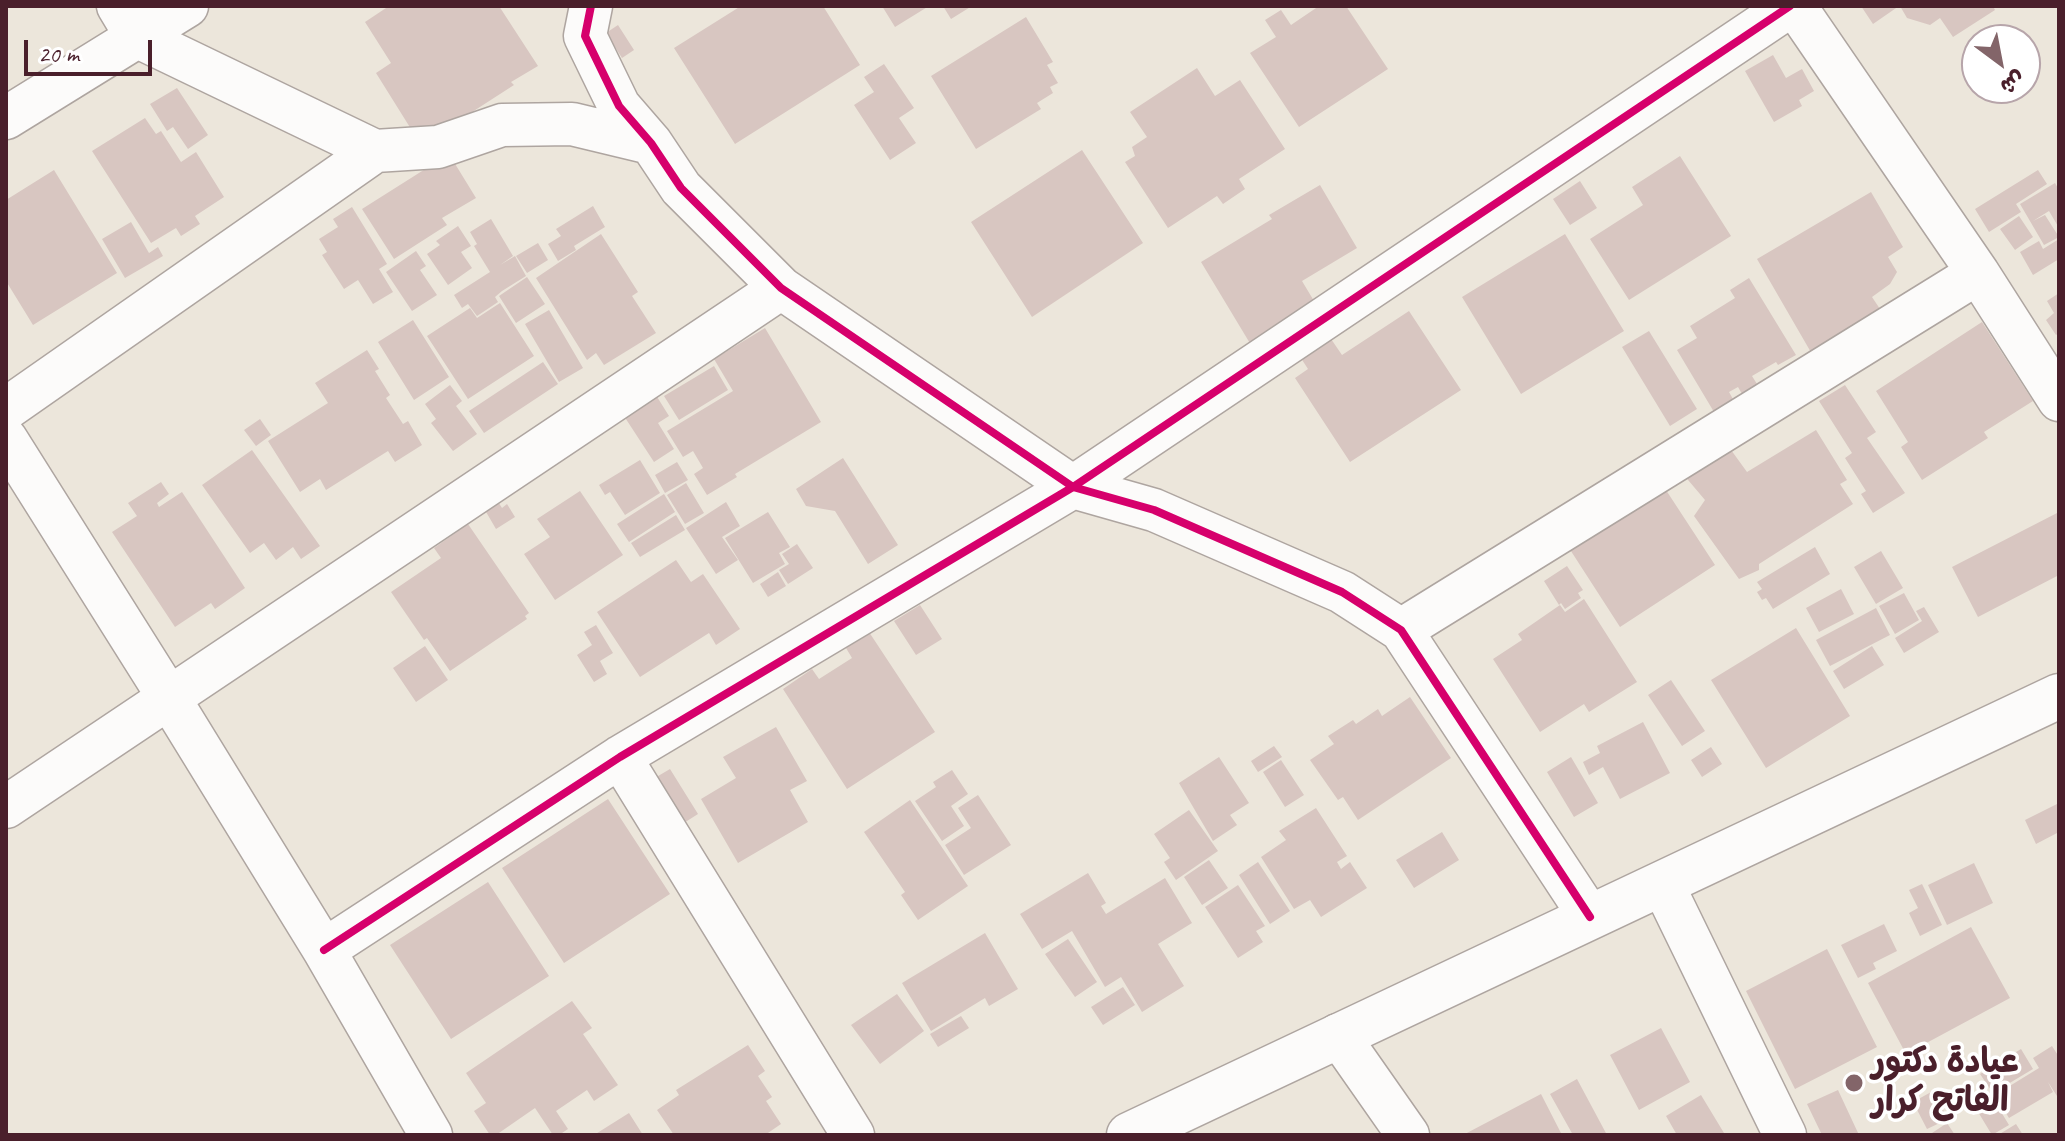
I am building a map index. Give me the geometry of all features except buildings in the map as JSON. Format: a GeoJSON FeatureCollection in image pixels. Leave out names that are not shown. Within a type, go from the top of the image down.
{"type":"FeatureCollection","features":[{"type":"Feature","properties":{"kind":"street"},"geometry":{"type":"LineString","coordinates":[[6,118],[58,88],[127,21],[187,6]]}},
{"type":"Feature","properties":{"kind":"street"},"geometry":{"type":"LineString","coordinates":[[591,6],[585,36],[619,106],[651,143],[681,188],[781,288],[1073,487],[1154,510],[1342,592],[1401,630],[1590,917]]}},
{"type":"Feature","properties":{"kind":"street"},"geometry":{"type":"LineString","coordinates":[[324,950],[620,757],[1073,487],[1792,6],[2054,380]]}},
{"type":"Feature","properties":{"kind":"street"},"geometry":{"type":"LineString","coordinates":[[127,21],[375,151],[438,147],[502,125],[572,124],[651,143]]}},
{"type":"Feature","properties":{"kind":"street"},"geometry":{"type":"LineString","coordinates":[[6,409],[375,151]]}},
{"type":"Feature","properties":{"kind":"street"},"geometry":{"type":"LineString","coordinates":[[1401,630],[1978,273]]}},
{"type":"Feature","properties":{"kind":"street"},"geometry":{"type":"LineString","coordinates":[[6,807],[781,288]]}},
{"type":"Feature","properties":{"kind":"street"},"geometry":{"type":"LineString","coordinates":[[6,439],[324,950],[431,1135]]}},
{"type":"Feature","properties":{"kind":"street"},"geometry":{"type":"LineString","coordinates":[[1129,1135],[2059,696]]}},
{"type":"Feature","properties":{"kind":"street"},"geometry":{"type":"LineString","coordinates":[[620,757],[853,1135]]}},
{"type":"Feature","properties":{"kind":"street"},"geometry":{"type":"LineString","coordinates":[[1662,883],[1785,1135]]}},
{"type":"Feature","properties":{"kind":"street"},"geometry":{"type":"LineString","coordinates":[[1338,1035],[1408,1135]]}},
{"type":"Feature","properties":{"kind":"cycle path"},"geometry":{"type":"LineString","coordinates":[[591,6],[585,36],[619,106],[651,143],[681,188],[781,288],[1073,487],[1154,510],[1342,592],[1401,630],[1590,917]]}},
{"type":"Feature","properties":{"kind":"cycle path"},"geometry":{"type":"LineString","coordinates":[[324,950],[620,757],[1073,487],[1790,6]]}},
{"type":"Feature","properties":{"kind":"place","name":"عيادة دكتور الفاتح كرار"},"geometry":{"type":"Point","coordinates":[1854,1083]}}]}
